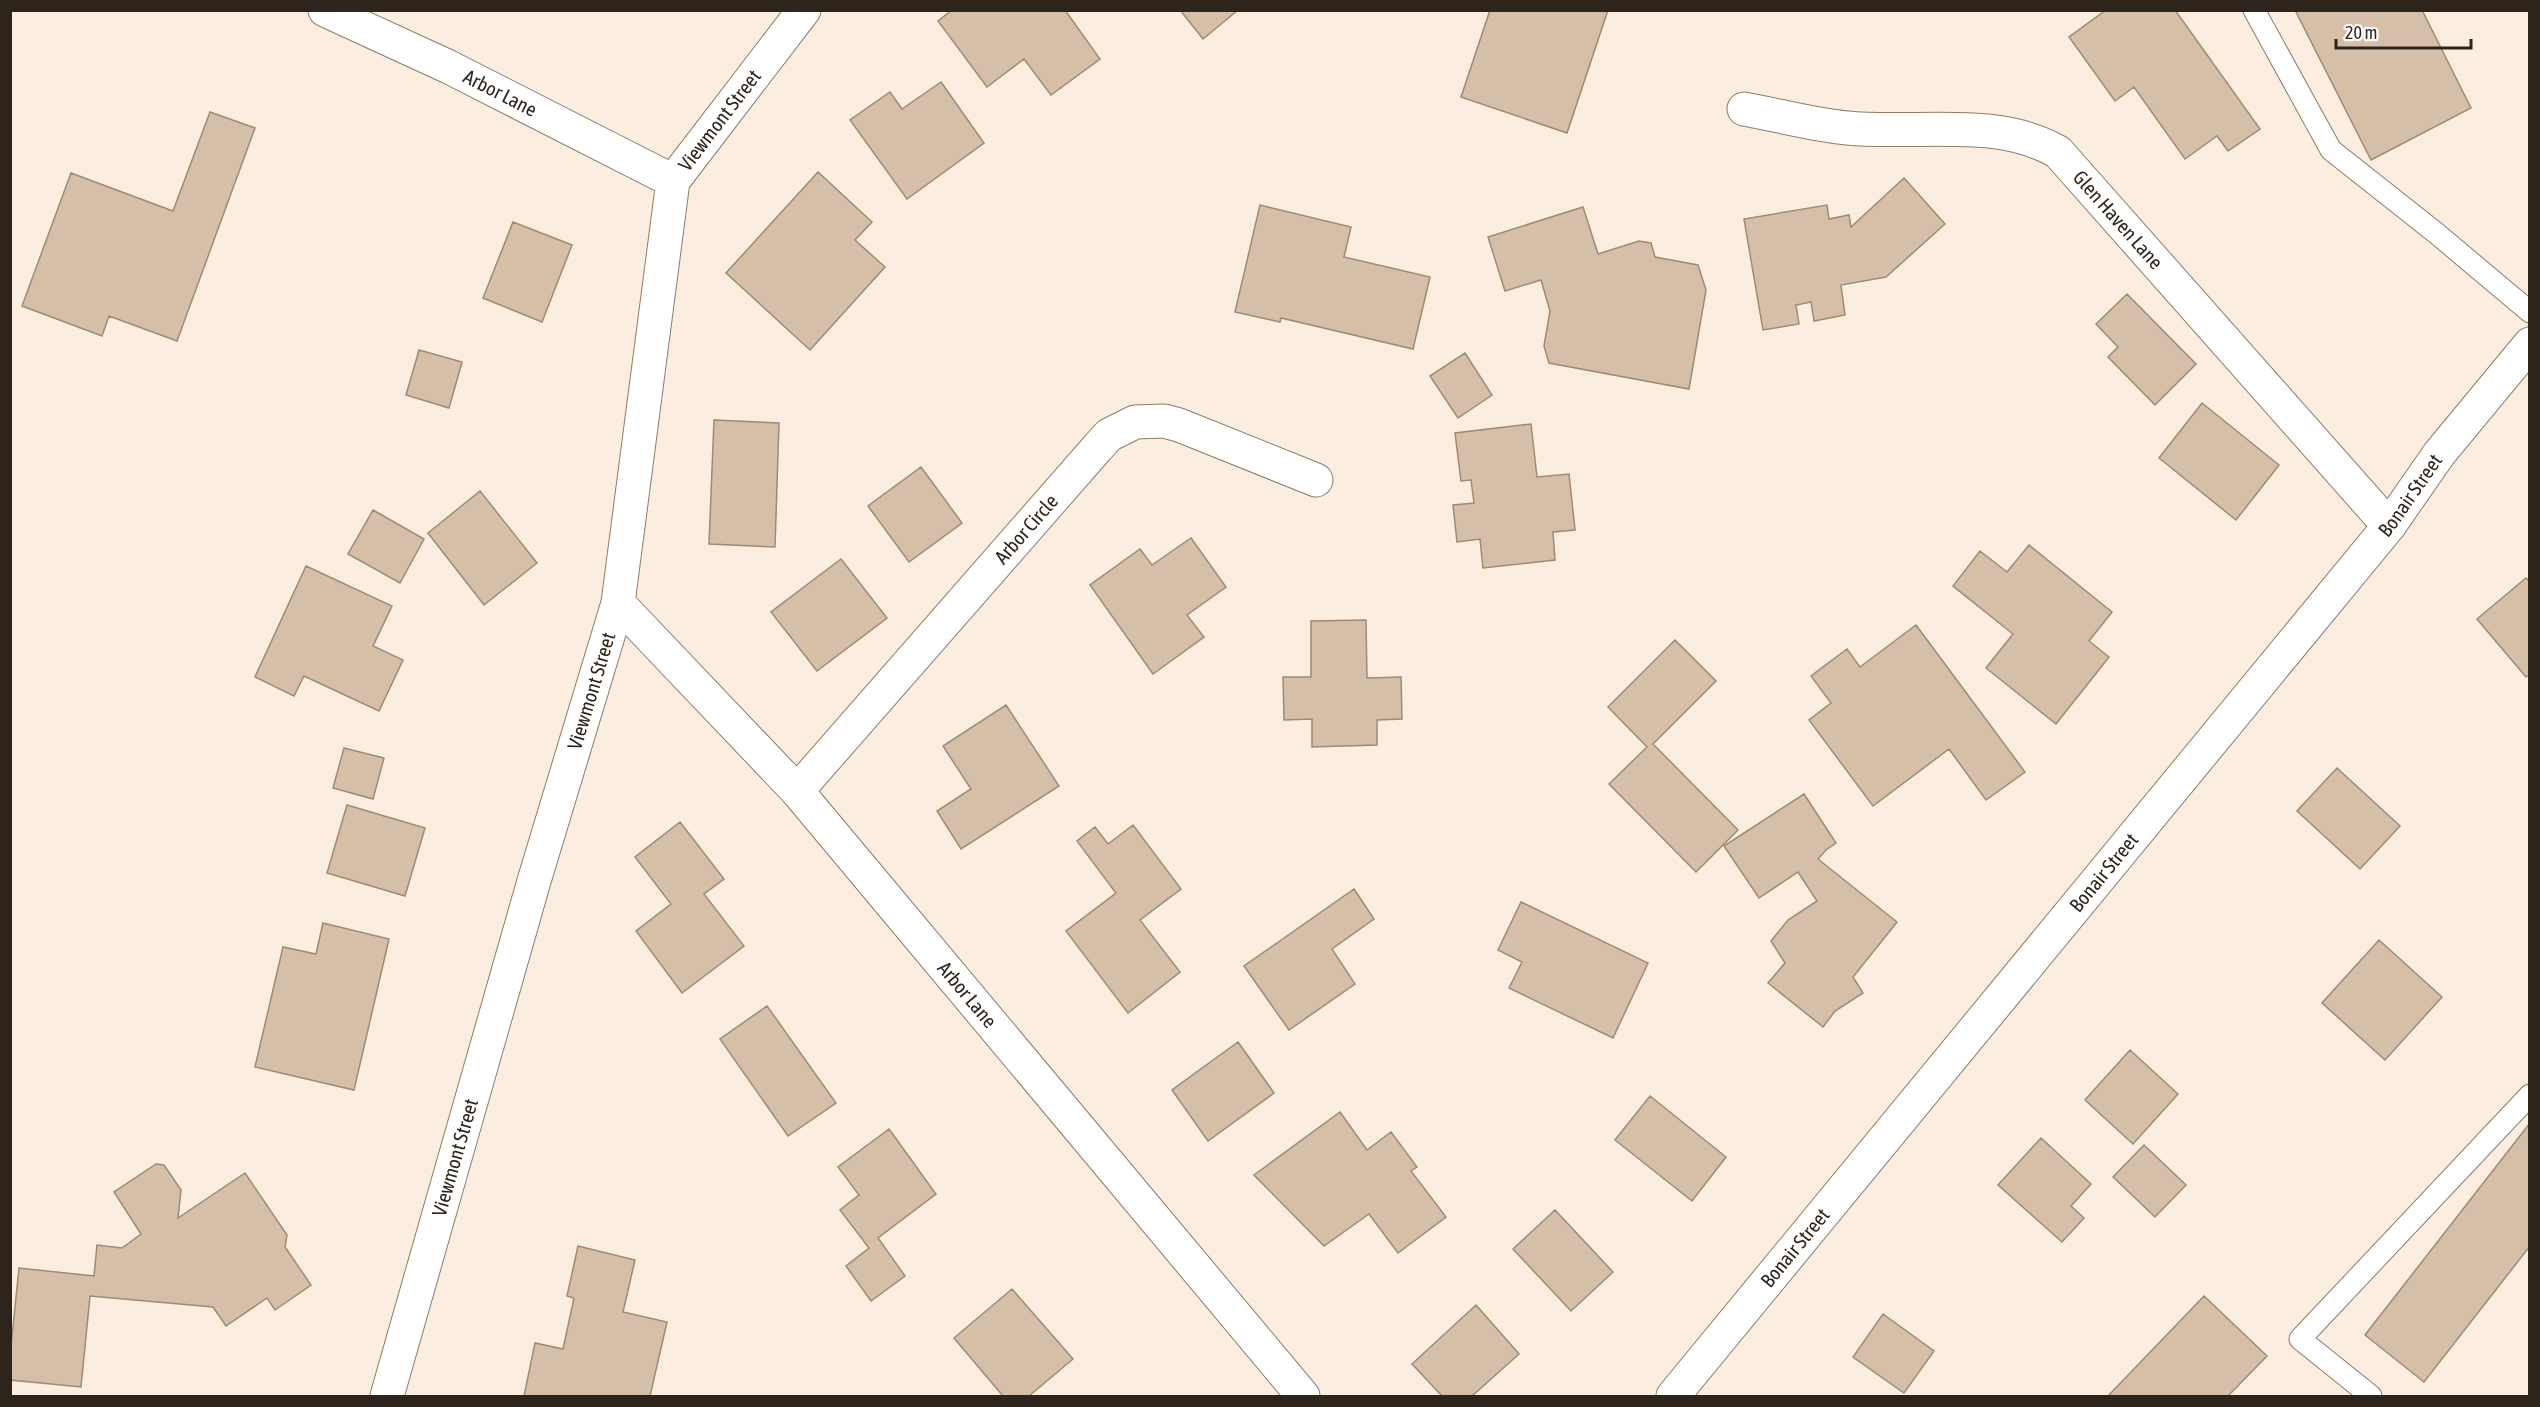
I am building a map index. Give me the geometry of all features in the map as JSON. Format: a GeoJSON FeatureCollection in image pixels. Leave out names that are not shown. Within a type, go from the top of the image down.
{"type":"FeatureCollection","features":[{"type":"Feature","properties":{"kind":"street","name":"Arbor Lane"},"geometry":{"type":"LineString","coordinates":[[325,10],[449,67],[673,181]]}},
{"type":"Feature","properties":{"kind":"street","name":"Viewmont Street"},"geometry":{"type":"LineString","coordinates":[[387,1396],[534,881],[618,603],[673,181],[804,10]]}},
{"type":"Feature","properties":{"kind":"street","name":"Glen Haven Lane"},"geometry":{"type":"LineString","coordinates":[[1744,109],[1847,128],[1996,131],[2049,146],[2058,152],[2389,526]]}},
{"type":"Feature","properties":{"kind":"street","name":"Bonair Street"},"geometry":{"type":"LineString","coordinates":[[1673,1396],[2389,526],[2439,454],[2529,344]]}},
{"type":"Feature","properties":{"kind":"street","name":"Arbor Circle"},"geometry":{"type":"LineString","coordinates":[[797,791],[1098,447],[1122,427],[1135,422],[1149,421],[1179,425],[1316,480]]}},
{"type":"Feature","properties":{"kind":"street","name":"Arbor Lane"},"geometry":{"type":"LineString","coordinates":[[618,603],[797,791],[1303,1396]]}},
{"type":"Feature","properties":{"kind":"lane"},"geometry":{"type":"LineString","coordinates":[[2254,10],[2331,150],[2436,233],[2529,312]]}},
{"type":"Feature","properties":{"kind":"lane"},"geometry":{"type":"LineString","coordinates":[[2371,1396],[2300,1339],[2529,1095]]}},
{"type":"Feature","properties":{"kind":"building"},"geometry":{"type":"Polygon","coordinates":[[[952,10],[1065,10],[1100,59],[1051,95],[1024,59],[987,87],[938,21],[952,10]]]}},
{"type":"Feature","properties":{"kind":"building"},"geometry":{"type":"Polygon","coordinates":[[[1180,10],[1238,10],[1203,39],[1180,10]]]}},
{"type":"Feature","properties":{"kind":"building"},"geometry":{"type":"Polygon","coordinates":[[[1490,10],[1608,10],[1567,133],[1461,97],[1490,10]]]}},
{"type":"Feature","properties":{"kind":"building"},"geometry":{"type":"Polygon","coordinates":[[[2106,10],[2175,10],[2260,129],[2228,151],[2217,136],[2185,159],[2134,87],[2115,101],[2069,37],[2106,10]]]}},
{"type":"Feature","properties":{"kind":"building"},"geometry":{"type":"Polygon","coordinates":[[[2295,10],[2422,10],[2471,108],[2371,160],[2295,10]]]}},
{"type":"Feature","properties":{"kind":"building"},"geometry":{"type":"Polygon","coordinates":[[[941,82],[984,143],[907,199],[850,120],[890,92],[902,109],[941,82]]]}},
{"type":"Feature","properties":{"kind":"building"},"geometry":{"type":"Polygon","coordinates":[[[210,112],[255,128],[177,341],[109,316],[102,336],[22,306],[71,173],[173,211],[210,112]]]}},
{"type":"Feature","properties":{"kind":"building"},"geometry":{"type":"Polygon","coordinates":[[[818,172],[872,222],[855,240],[885,267],[810,350],[726,273],[818,172]]]}},
{"type":"Feature","properties":{"kind":"building"},"geometry":{"type":"Polygon","coordinates":[[[1904,178],[1945,224],[1886,277],[1841,285],[1845,315],[1814,321],[1811,302],[1796,305],[1799,324],[1763,330],[1744,219],[1827,205],[1829,219],[1849,215],[1851,227],[1904,178]]]}},
{"type":"Feature","properties":{"kind":"building"},"geometry":{"type":"Polygon","coordinates":[[[1260,205],[1351,227],[1344,257],[1430,277],[1413,349],[1281,318],[1280,322],[1235,312],[1260,205]]]}},
{"type":"Feature","properties":{"kind":"building"},"geometry":{"type":"Polygon","coordinates":[[[1583,207],[1598,254],[1639,241],[1651,243],[1655,257],[1698,265],[1706,290],[1689,389],[1549,363],[1544,346],[1550,311],[1541,280],[1505,291],[1488,237],[1583,207]]]}},
{"type":"Feature","properties":{"kind":"building"},"geometry":{"type":"Polygon","coordinates":[[[513,222],[572,245],[542,322],[483,298],[513,222]]]}},
{"type":"Feature","properties":{"kind":"building"},"geometry":{"type":"Polygon","coordinates":[[[2127,294],[2196,364],[2155,405],[2108,357],[2118,347],[2096,324],[2127,294]]]}},
{"type":"Feature","properties":{"kind":"building"},"geometry":{"type":"Polygon","coordinates":[[[419,350],[462,362],[449,408],[406,395],[419,350]]]}},
{"type":"Feature","properties":{"kind":"building"},"geometry":{"type":"Polygon","coordinates":[[[1465,353],[1492,395],[1458,418],[1430,376],[1465,353]]]}},
{"type":"Feature","properties":{"kind":"building"},"geometry":{"type":"Polygon","coordinates":[[[2202,403],[2279,465],[2236,520],[2159,458],[2202,403]]]}},
{"type":"Feature","properties":{"kind":"building"},"geometry":{"type":"Polygon","coordinates":[[[714,420],[779,423],[775,547],[709,544],[714,420]]]}},
{"type":"Feature","properties":{"kind":"building"},"geometry":{"type":"Polygon","coordinates":[[[1531,424],[1537,477],[1569,474],[1575,530],[1553,532],[1555,560],[1483,568],[1480,539],[1457,542],[1453,505],[1474,503],[1471,480],[1461,481],[1455,433],[1531,424]]]}},
{"type":"Feature","properties":{"kind":"building"},"geometry":{"type":"Polygon","coordinates":[[[921,467],[962,523],[909,562],[868,506],[921,467]]]}},
{"type":"Feature","properties":{"kind":"building"},"geometry":{"type":"Polygon","coordinates":[[[480,491],[537,563],[484,605],[428,533],[480,491]]]}},
{"type":"Feature","properties":{"kind":"building"},"geometry":{"type":"Polygon","coordinates":[[[373,510],[424,539],[400,583],[348,554],[373,510]]]}},
{"type":"Feature","properties":{"kind":"building"},"geometry":{"type":"Polygon","coordinates":[[[1191,538],[1226,587],[1187,615],[1204,637],[1153,674],[1090,585],[1140,549],[1152,565],[1191,538]]]}},
{"type":"Feature","properties":{"kind":"building"},"geometry":{"type":"Polygon","coordinates":[[[2029,545],[2112,612],[2089,641],[2109,657],[2056,724],[1986,668],[2013,634],[1953,586],[1980,551],[2007,572],[2029,545]]]}},
{"type":"Feature","properties":{"kind":"building"},"geometry":{"type":"Polygon","coordinates":[[[841,559],[887,618],[817,671],[771,612],[841,559]]]}},
{"type":"Feature","properties":{"kind":"building"},"geometry":{"type":"Polygon","coordinates":[[[306,566],[392,606],[373,646],[403,660],[379,711],[304,676],[294,696],[255,677],[306,566]]]}},
{"type":"Feature","properties":{"kind":"building"},"geometry":{"type":"Polygon","coordinates":[[[2526,578],[2530,582],[2530,674],[2526,677],[2477,619],[2526,578]]]}},
{"type":"Feature","properties":{"kind":"building"},"geometry":{"type":"Polygon","coordinates":[[[1366,620],[1367,678],[1401,677],[1402,719],[1377,720],[1377,745],[1312,747],[1312,719],[1284,720],[1283,677],[1311,677],[1311,621],[1366,620]]]}},
{"type":"Feature","properties":{"kind":"building"},"geometry":{"type":"Polygon","coordinates":[[[1916,625],[2025,772],[1986,800],[1949,749],[1873,806],[1809,720],[1831,703],[1811,676],[1847,649],[1860,667],[1916,625]]]}},
{"type":"Feature","properties":{"kind":"building"},"geometry":{"type":"Polygon","coordinates":[[[1675,640],[1716,681],[1653,744],[1738,830],[1696,872],[1609,784],[1647,747],[1608,707],[1675,640]]]}},
{"type":"Feature","properties":{"kind":"building"},"geometry":{"type":"Polygon","coordinates":[[[1006,705],[1059,786],[961,849],[937,811],[971,789],[943,746],[1006,705]]]}},
{"type":"Feature","properties":{"kind":"building"},"geometry":{"type":"Polygon","coordinates":[[[344,748],[384,758],[373,799],[333,788],[344,748]]]}},
{"type":"Feature","properties":{"kind":"building"},"geometry":{"type":"Polygon","coordinates":[[[2337,768],[2400,826],[2360,869],[2297,811],[2337,768]]]}},
{"type":"Feature","properties":{"kind":"building"},"geometry":{"type":"Polygon","coordinates":[[[1804,794],[1836,843],[1818,859],[1897,922],[1853,977],[1863,993],[1835,1011],[1823,1027],[1768,983],[1785,963],[1771,941],[1788,920],[1817,901],[1798,872],[1759,898],[1724,846],[1804,794]]]}},
{"type":"Feature","properties":{"kind":"building"},"geometry":{"type":"Polygon","coordinates":[[[347,805],[425,828],[405,896],[327,873],[347,805]]]}},
{"type":"Feature","properties":{"kind":"building"},"geometry":{"type":"Polygon","coordinates":[[[680,822],[724,879],[704,894],[744,946],[682,993],[636,931],[671,904],[635,857],[680,822]]]}},
{"type":"Feature","properties":{"kind":"building"},"geometry":{"type":"Polygon","coordinates":[[[1133,825],[1181,889],[1140,920],[1180,972],[1128,1013],[1066,931],[1116,893],[1077,841],[1095,827],[1108,844],[1133,825]]]}},
{"type":"Feature","properties":{"kind":"building"},"geometry":{"type":"Polygon","coordinates":[[[1354,889],[1374,919],[1332,949],[1355,984],[1289,1030],[1244,966],[1354,889]]]}},
{"type":"Feature","properties":{"kind":"building"},"geometry":{"type":"Polygon","coordinates":[[[1521,902],[1648,963],[1613,1038],[1509,988],[1522,962],[1498,950],[1521,902]]]}},
{"type":"Feature","properties":{"kind":"building"},"geometry":{"type":"Polygon","coordinates":[[[323,923],[389,939],[354,1090],[255,1067],[283,947],[316,954],[323,923]]]}},
{"type":"Feature","properties":{"kind":"building"},"geometry":{"type":"Polygon","coordinates":[[[2379,940],[2442,997],[2385,1060],[2322,1003],[2379,940]]]}},
{"type":"Feature","properties":{"kind":"building"},"geometry":{"type":"Polygon","coordinates":[[[767,1006],[836,1103],[788,1136],[720,1039],[767,1006]]]}},
{"type":"Feature","properties":{"kind":"building"},"geometry":{"type":"Polygon","coordinates":[[[1238,1042],[1274,1093],[1208,1141],[1172,1090],[1238,1042]]]}},
{"type":"Feature","properties":{"kind":"building"},"geometry":{"type":"Polygon","coordinates":[[[2130,1050],[2178,1094],[2133,1144],[2085,1100],[2130,1050]]]}},
{"type":"Feature","properties":{"kind":"building"},"geometry":{"type":"Polygon","coordinates":[[[1650,1096],[1726,1157],[1692,1201],[1615,1140],[1650,1096]]]}},
{"type":"Feature","properties":{"kind":"building"},"geometry":{"type":"Polygon","coordinates":[[[1340,1112],[1367,1150],[1391,1132],[1417,1167],[1411,1171],[1446,1217],[1398,1253],[1369,1214],[1324,1246],[1254,1175],[1340,1112]]]}},
{"type":"Feature","properties":{"kind":"building"},"geometry":{"type":"Polygon","coordinates":[[[2530,1123],[2530,1246],[2424,1382],[2365,1335],[2530,1123]]]}},
{"type":"Feature","properties":{"kind":"building"},"geometry":{"type":"Polygon","coordinates":[[[889,1129],[936,1194],[878,1238],[905,1276],[871,1301],[846,1266],[869,1248],[840,1210],[859,1195],[838,1167],[889,1129]]]}},
{"type":"Feature","properties":{"kind":"building"},"geometry":{"type":"Polygon","coordinates":[[[2041,1138],[2091,1184],[2071,1206],[2084,1218],[2062,1242],[1998,1185],[2041,1138]]]}},
{"type":"Feature","properties":{"kind":"building"},"geometry":{"type":"Polygon","coordinates":[[[2144,1145],[2186,1185],[2155,1217],[2113,1177],[2144,1145]]]}},
{"type":"Feature","properties":{"kind":"building"},"geometry":{"type":"Polygon","coordinates":[[[156,1164],[164,1165],[181,1190],[178,1218],[245,1173],[287,1235],[285,1247],[311,1285],[275,1310],[267,1298],[226,1326],[213,1307],[90,1296],[81,1387],[10,1380],[10,1356],[19,1268],[94,1276],[97,1245],[122,1248],[141,1234],[114,1192],[156,1164]]]}},
{"type":"Feature","properties":{"kind":"building"},"geometry":{"type":"Polygon","coordinates":[[[1555,1210],[1613,1272],[1571,1311],[1513,1249],[1555,1210]]]}},
{"type":"Feature","properties":{"kind":"building"},"geometry":{"type":"Polygon","coordinates":[[[578,1246],[635,1260],[623,1312],[667,1322],[650,1396],[524,1396],[535,1343],[563,1349],[574,1298],[567,1296],[578,1246]]]}},
{"type":"Feature","properties":{"kind":"building"},"geometry":{"type":"Polygon","coordinates":[[[1012,1289],[1073,1359],[1029,1396],[1003,1396],[954,1338],[1012,1289]]]}},
{"type":"Feature","properties":{"kind":"building"},"geometry":{"type":"Polygon","coordinates":[[[2204,1296],[2267,1356],[2228,1396],[2108,1396],[2204,1296]]]}},
{"type":"Feature","properties":{"kind":"building"},"geometry":{"type":"Polygon","coordinates":[[[1476,1305],[1519,1354],[1472,1396],[1442,1396],[1412,1364],[1476,1305]]]}},
{"type":"Feature","properties":{"kind":"building"},"geometry":{"type":"Polygon","coordinates":[[[1883,1314],[1934,1351],[1904,1393],[1853,1357],[1883,1314]]]}}]}
